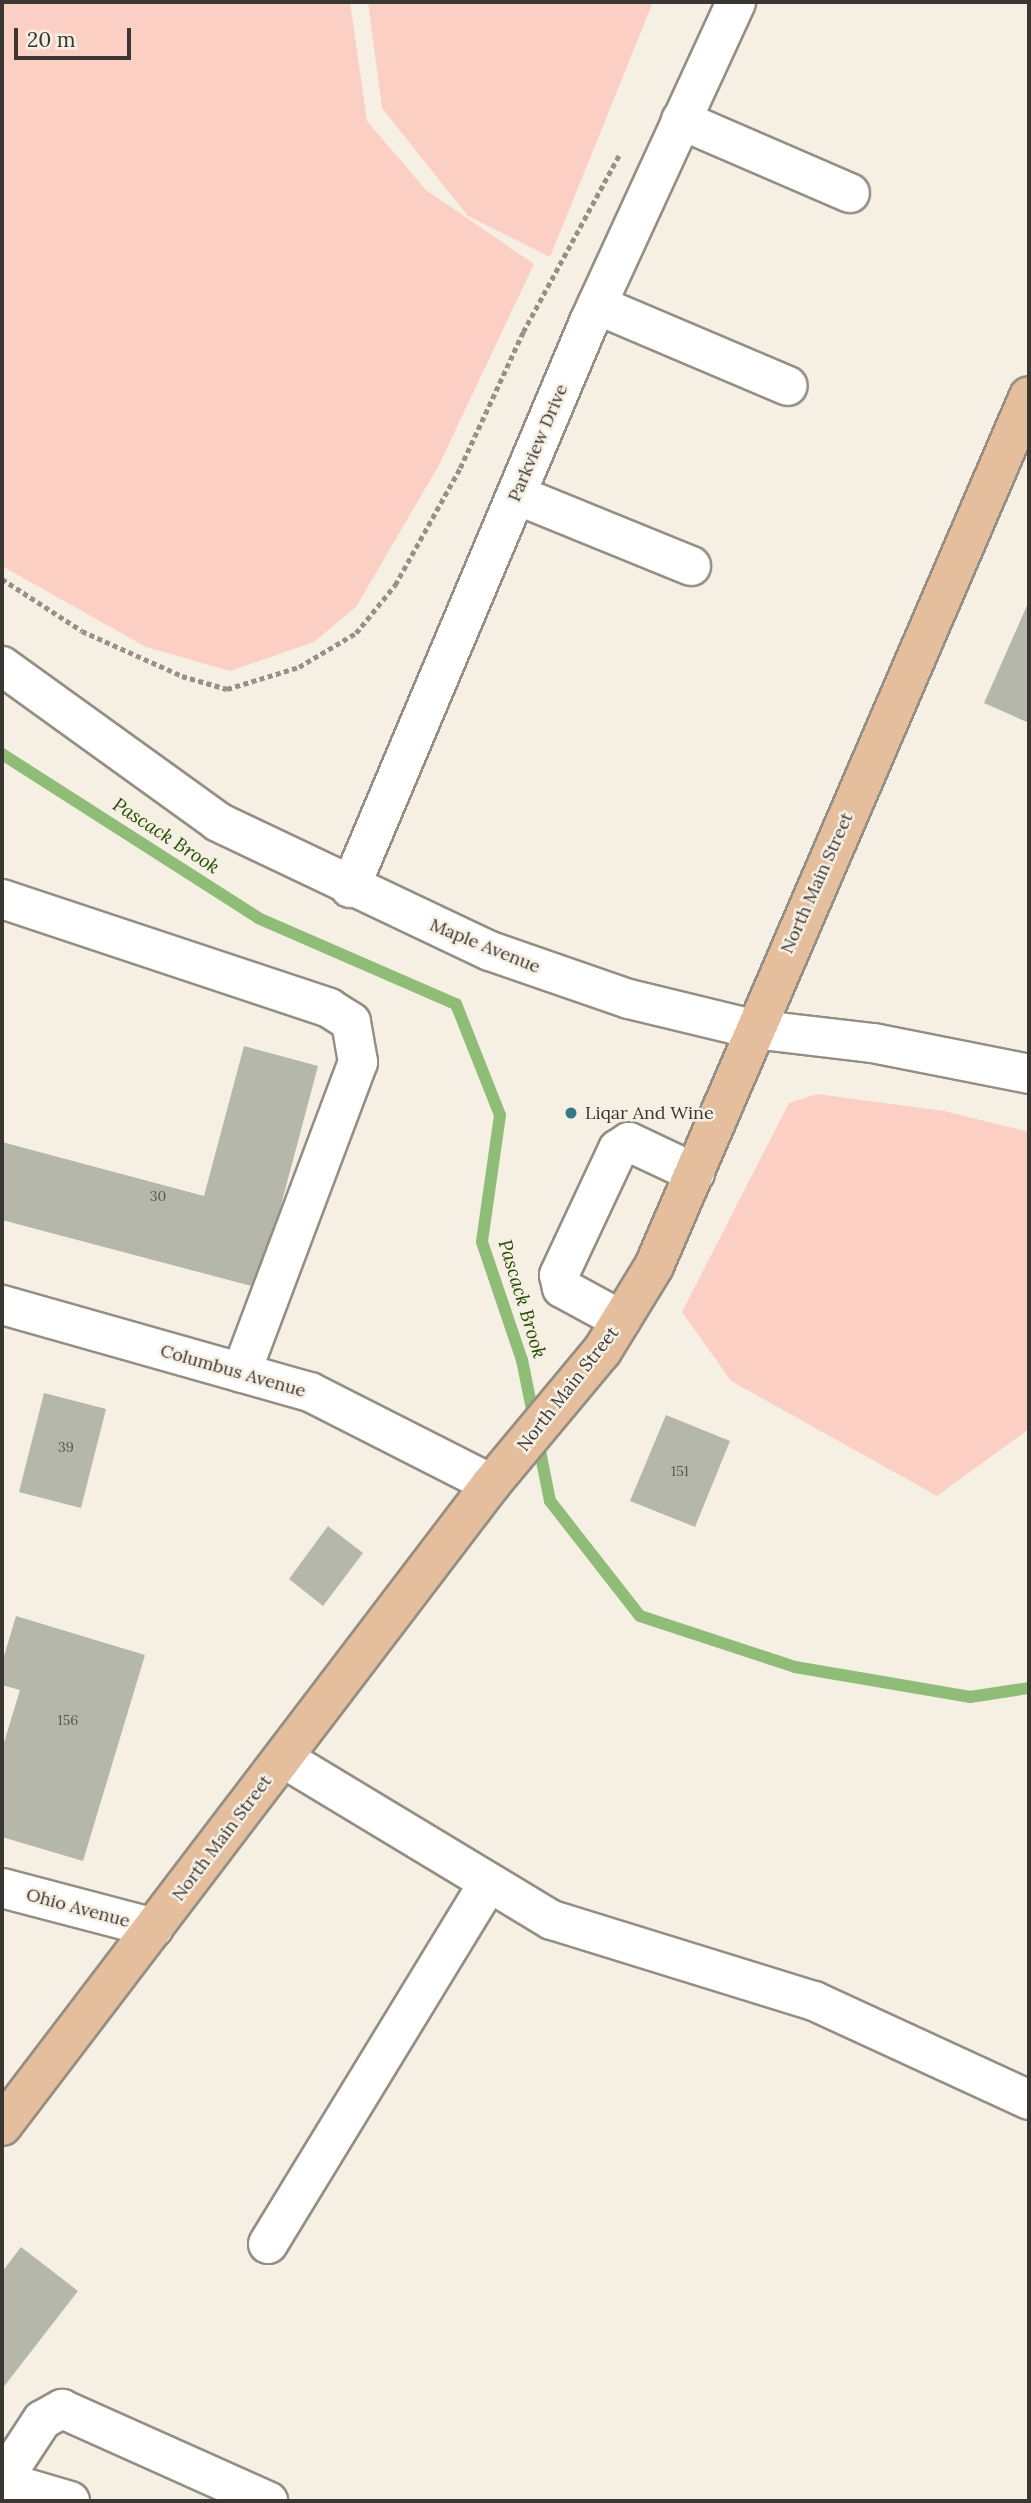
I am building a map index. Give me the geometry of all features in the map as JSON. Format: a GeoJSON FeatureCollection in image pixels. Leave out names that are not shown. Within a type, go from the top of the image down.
{"type":"FeatureCollection","features":[{"type":"Feature","properties":{"kind":"main road","name":"North Main Street"},"geometry":{"type":"LineString","coordinates":[[2,2126],[491,1484],[555,1407],[621,1320],[654,1266],[753,1029],[1029,396]]}},
{"type":"Feature","properties":{"kind":"street","name":"Parkview Drive"},"geometry":{"type":"LineString","coordinates":[[350,888],[597,305],[736,2]]}},
{"type":"Feature","properties":{"kind":"street"},"geometry":{"type":"LineString","coordinates":[[681,120],[850,193]]}},
{"type":"Feature","properties":{"kind":"street"},"geometry":{"type":"LineString","coordinates":[[597,305],[788,386]]}},
{"type":"Feature","properties":{"kind":"street"},"geometry":{"type":"LineString","coordinates":[[517,495],[691,566]]}},
{"type":"Feature","properties":{"kind":"street","name":"Maple Avenue"},"geometry":{"type":"LineString","coordinates":[[2,666],[218,822],[350,888],[490,951],[629,999],[753,1029],[873,1043],[1029,1074]]}},
{"type":"Feature","properties":{"kind":"street"},"geometry":{"type":"LineString","coordinates":[[2,899],[330,1008],[351,1022],[358,1062],[241,1373]]}},
{"type":"Feature","properties":{"kind":"street"},"geometry":{"type":"LineString","coordinates":[[621,1320],[562,1288],[559,1275],[618,1149],[629,1142],[695,1173]]}},
{"type":"Feature","properties":{"kind":"street","name":"Columbus Avenue"},"geometry":{"type":"LineString","coordinates":[[2,1305],[310,1392],[491,1484]]}},
{"type":"Feature","properties":{"kind":"street"},"geometry":{"type":"LineString","coordinates":[[284,1758],[552,1920],[814,2001],[1029,2100]]}},
{"type":"Feature","properties":{"kind":"street"},"geometry":{"type":"LineString","coordinates":[[268,2244],[488,1883]]}},
{"type":"Feature","properties":{"kind":"street","name":"Ohio Avenue"},"geometry":{"type":"LineString","coordinates":[[2,1888],[154,1928]]}},
{"type":"Feature","properties":{"kind":"street"},"geometry":{"type":"LineString","coordinates":[[70,2501],[2,2481],[42,2420],[62,2410],[268,2501]]}},
{"type":"Feature","properties":{"kind":"path"},"geometry":{"type":"LineString","coordinates":[[2,579],[82,631],[183,676],[227,689],[299,667],[356,633],[395,585],[460,468],[523,332],[623,148]]}},
{"type":"Feature","properties":{"kind":"shaded area"},"geometry":{"type":"Polygon","coordinates":[[[2,2],[350,2],[367,121],[426,190],[534,264],[439,465],[356,607],[314,642],[230,671],[146,647],[2,566],[2,2]]]}},
{"type":"Feature","properties":{"kind":"shaded area"},"geometry":{"type":"Polygon","coordinates":[[[368,2],[653,2],[550,257],[468,216],[382,108],[368,2]]]}},
{"type":"Feature","properties":{"kind":"shaded area"},"geometry":{"type":"Polygon","coordinates":[[[817,1094],[944,1111],[1029,1132],[1029,1429],[937,1496],[731,1381],[682,1312],[789,1103],[817,1094]]]}},
{"type":"Feature","properties":{"kind":"building"},"geometry":{"type":"Polygon","coordinates":[[[1029,601],[1029,723],[984,703],[1029,601]]]}},
{"type":"Feature","properties":{"kind":"building"},"geometry":{"type":"Polygon","coordinates":[[[244,1046],[318,1066],[259,1288],[2,1220],[2,1142],[204,1196],[244,1046]]]}},
{"type":"Feature","properties":{"kind":"building"},"geometry":{"type":"Polygon","coordinates":[[[44,1393],[106,1409],[81,1508],[19,1492],[44,1393]]]}},
{"type":"Feature","properties":{"kind":"building"},"geometry":{"type":"Polygon","coordinates":[[[666,1415],[730,1441],[695,1527],[630,1501],[666,1415]]]}},
{"type":"Feature","properties":{"kind":"building"},"geometry":{"type":"Polygon","coordinates":[[[328,1526],[363,1553],[323,1606],[289,1579],[328,1526]]]}},
{"type":"Feature","properties":{"kind":"building"},"geometry":{"type":"Polygon","coordinates":[[[16,1616],[145,1655],[83,1861],[2,1837],[2,1749],[20,1690],[2,1685],[2,1663],[16,1616]]]}},
{"type":"Feature","properties":{"kind":"building"},"geometry":{"type":"Polygon","coordinates":[[[21,2247],[78,2291],[2,2389],[2,2272],[21,2247]]]}},
{"type":"Feature","properties":{"kind":"waterway","name":"Pascack Brook"},"geometry":{"type":"LineString","coordinates":[[2,754],[258,918],[456,1004],[500,1115],[482,1242],[522,1360],[534,1419]]}},
{"type":"Feature","properties":{"kind":"waterway","name":"Pascack Brook"},"geometry":{"type":"LineString","coordinates":[[538,1441],[550,1501],[640,1616],[795,1667],[970,1697],[1029,1688]]}},
{"type":"Feature","properties":{"kind":"place","name":"Liqar And Wine"},"geometry":{"type":"Point","coordinates":[571,1113]}}]}
